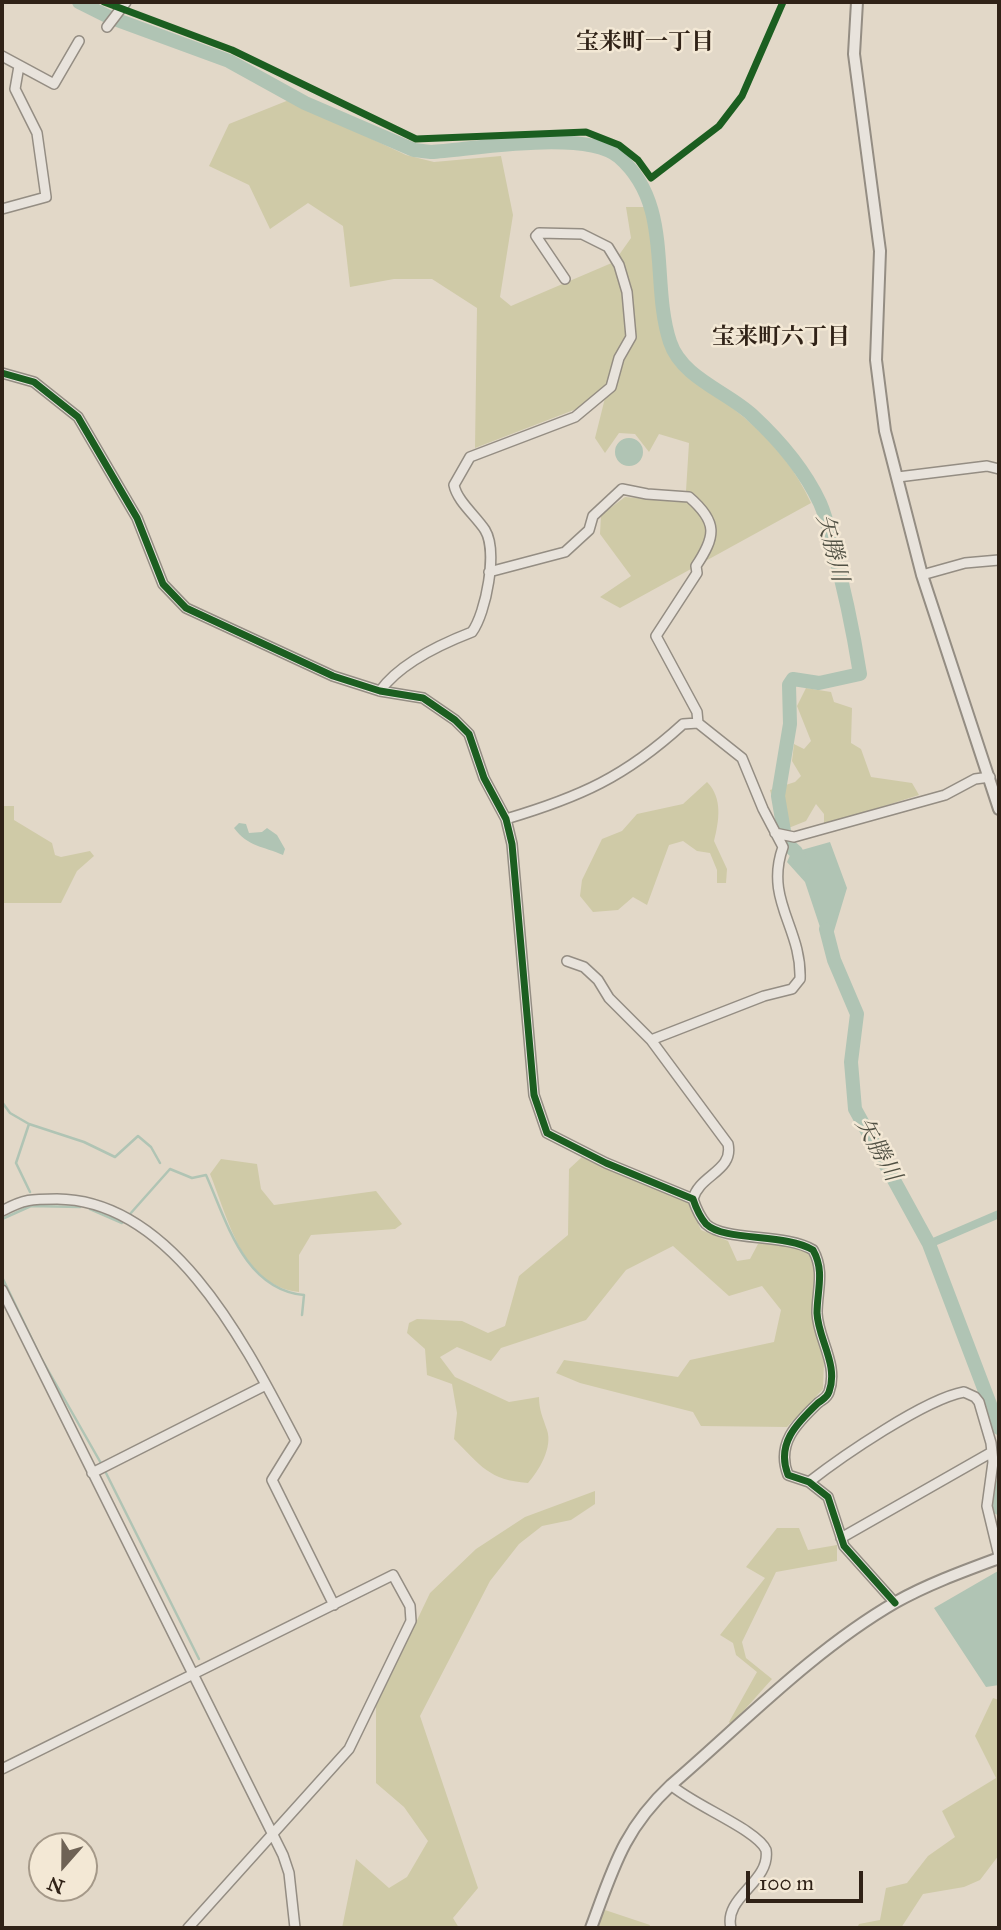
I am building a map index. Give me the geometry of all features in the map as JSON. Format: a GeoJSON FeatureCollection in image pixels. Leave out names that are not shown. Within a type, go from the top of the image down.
{"type":"FeatureCollection","features":[{"type":"Feature","properties":{"kind":"street"},"geometry":{"type":"LineString","coordinates":[[107,27],[119,15],[126,2]]}},
{"type":"Feature","properties":{"kind":"street"},"geometry":{"type":"LineString","coordinates":[[858,2],[854,54],[880,251],[876,348],[878,386],[922,575],[999,808]]}},
{"type":"Feature","properties":{"kind":"street"},"geometry":{"type":"LineString","coordinates":[[2,56],[54,84],[79,41]]}},
{"type":"Feature","properties":{"kind":"street"},"geometry":{"type":"LineString","coordinates":[[2,209],[46,197],[37,133],[15,89],[19,66]]}},
{"type":"Feature","properties":{"kind":"street"},"geometry":{"type":"LineString","coordinates":[[380,691],[388,680],[412,663],[446,642],[472,632],[483,613],[489,572],[489,537],[455,490],[460,472],[470,457],[575,417],[611,387],[619,358],[631,337],[627,292],[619,265],[608,247],[582,234],[539,233],[536,236],[565,279]]}},
{"type":"Feature","properties":{"kind":"street"},"geometry":{"type":"LineString","coordinates":[[2,373],[34,382],[78,417],[137,518],[163,584],[186,608],[333,676],[380,691],[423,698],[455,720],[469,734],[484,778],[506,819],[514,858],[534,1095],[547,1133],[593,1157],[693,1199],[701,1216],[713,1229],[806,1245],[817,1256],[820,1278],[818,1319],[832,1381],[827,1396],[788,1437],[783,1447],[783,1462],[788,1475],[809,1482],[828,1497],[833,1505],[844,1546],[895,1603]]}},
{"type":"Feature","properties":{"kind":"street"},"geometry":{"type":"LineString","coordinates":[[898,477],[987,466],[999,469]]}},
{"type":"Feature","properties":{"kind":"street"},"geometry":{"type":"LineString","coordinates":[[489,572],[565,552],[589,530],[593,516],[622,489],[689,497],[711,522],[712,531],[706,553],[696,566],[696,572],[656,636],[697,712],[698,723]]}},
{"type":"Feature","properties":{"kind":"street"},"geometry":{"type":"LineString","coordinates":[[922,575],[975,561],[999,560]]}},
{"type":"Feature","properties":{"kind":"street"},"geometry":{"type":"LineString","coordinates":[[506,819],[538,810],[611,780],[683,724],[698,723],[742,758],[783,847],[776,867],[777,887],[801,972],[797,984],[651,1040]]}},
{"type":"Feature","properties":{"kind":"street"},"geometry":{"type":"LineString","coordinates":[[775,833],[794,837],[945,795],[975,779],[990,777]]}},
{"type":"Feature","properties":{"kind":"street"},"geometry":{"type":"LineString","coordinates":[[567,961],[584,967],[598,980],[609,998],[651,1040],[728,1144],[730,1151],[725,1165],[703,1181],[693,1199]]}},
{"type":"Feature","properties":{"kind":"street"},"geometry":{"type":"LineString","coordinates":[[2,1211],[24,1199],[93,1201],[159,1237],[198,1278],[266,1385],[296,1441],[272,1480],[334,1605]]}},
{"type":"Feature","properties":{"kind":"street"},"geometry":{"type":"LineString","coordinates":[[2,1290],[289,1872],[295,1928]]}},
{"type":"Feature","properties":{"kind":"street"},"geometry":{"type":"LineString","coordinates":[[92,1473],[266,1385]]}},
{"type":"Feature","properties":{"kind":"street"},"geometry":{"type":"LineString","coordinates":[[591,1928],[626,1837],[651,1804],[671,1785],[823,1653],[895,1603],[999,1557],[987,1506],[992,1452],[979,1402],[964,1392],[954,1394],[843,1456],[809,1482]]}},
{"type":"Feature","properties":{"kind":"street"},"geometry":{"type":"LineString","coordinates":[[841,1538],[992,1452]]}},
{"type":"Feature","properties":{"kind":"street"},"geometry":{"type":"LineString","coordinates":[[2,1769],[393,1575],[410,1606],[411,1621],[349,1749],[188,1928]]}},
{"type":"Feature","properties":{"kind":"street"},"geometry":{"type":"LineString","coordinates":[[671,1785],[685,1798],[758,1837],[766,1850],[762,1872],[731,1912],[731,1928]]}},
{"type":"Feature","properties":{"kind":"shaded area"},"geometry":{"type":"Polygon","coordinates":[[[289,100],[406,155],[434,162],[501,156],[513,215],[500,297],[511,306],[614,262],[631,238],[626,207],[646,207],[676,366],[735,410],[770,442],[786,460],[811,503],[620,608],[600,597],[631,576],[600,534],[601,515],[625,497],[680,502],[686,491],[689,443],[659,434],[649,452],[635,434],[619,433],[605,453],[595,438],[605,398],[475,448],[477,308],[432,279],[394,279],[350,287],[343,226],[308,203],[270,229],[249,185],[209,166],[229,124],[289,100]]]}},
{"type":"Feature","properties":{"kind":"shaded area"},"geometry":{"type":"Polygon","coordinates":[[[629,438],[639,442],[643,452],[639,462],[629,466],[619,462],[615,452],[619,442],[629,438]]]}},
{"type":"Feature","properties":{"kind":"shaded area"},"geometry":{"type":"Polygon","coordinates":[[[806,688],[831,692],[834,702],[852,708],[851,743],[861,749],[871,777],[912,783],[919,795],[824,825],[824,814],[816,804],[806,821],[781,831],[770,790],[795,782],[801,776],[792,761],[794,744],[804,749],[811,741],[797,706],[806,688]]]}},
{"type":"Feature","properties":{"kind":"shaded area"},"geometry":{"type":"Polygon","coordinates":[[[707,782],[718,802],[714,841],[727,869],[726,883],[717,883],[717,870],[710,853],[697,851],[683,841],[669,845],[647,905],[633,897],[618,910],[593,912],[580,896],[582,880],[602,839],[622,831],[637,814],[683,804],[707,782]]]}},
{"type":"Feature","properties":{"kind":"shaded area"},"geometry":{"type":"Polygon","coordinates":[[[2,806],[14,806],[14,820],[52,843],[55,855],[61,857],[90,851],[94,856],[77,871],[61,903],[2,903],[2,806]]]}},
{"type":"Feature","properties":{"kind":"shaded area"},"geometry":{"type":"Polygon","coordinates":[[[239,823],[246,824],[249,833],[262,832],[267,828],[277,835],[285,849],[283,855],[245,839],[234,828],[239,823]]]}},
{"type":"Feature","properties":{"kind":"shaded area"},"geometry":{"type":"Polygon","coordinates":[[[830,842],[847,888],[828,951],[805,882],[787,862],[791,853],[830,842]]]}},
{"type":"Feature","properties":{"kind":"shaded area"},"geometry":{"type":"Polygon","coordinates":[[[583,1156],[688,1201],[701,1230],[728,1241],[737,1261],[750,1259],[758,1244],[771,1242],[804,1250],[812,1258],[815,1277],[812,1316],[824,1362],[823,1389],[787,1427],[701,1426],[693,1412],[580,1383],[556,1373],[564,1360],[678,1377],[690,1360],[774,1342],[781,1310],[762,1286],[729,1296],[673,1246],[626,1270],[586,1320],[501,1348],[491,1361],[457,1347],[440,1357],[455,1377],[509,1402],[539,1397],[548,1444],[540,1465],[528,1483],[504,1479],[486,1470],[454,1439],[457,1413],[452,1384],[427,1375],[425,1349],[407,1333],[409,1323],[417,1319],[462,1321],[488,1333],[505,1326],[519,1276],[568,1235],[569,1169],[583,1156]]]}},
{"type":"Feature","properties":{"kind":"shaded area"},"geometry":{"type":"Polygon","coordinates":[[[221,1159],[257,1164],[261,1189],[274,1205],[376,1191],[402,1224],[395,1229],[311,1235],[299,1255],[299,1292],[280,1287],[264,1278],[251,1264],[231,1230],[210,1174],[221,1159]]]}},
{"type":"Feature","properties":{"kind":"shaded area"},"geometry":{"type":"Polygon","coordinates":[[[595,1491],[595,1504],[571,1520],[542,1526],[519,1544],[490,1581],[420,1716],[478,1888],[453,1918],[459,1928],[342,1928],[356,1859],[389,1888],[407,1877],[428,1841],[404,1807],[376,1783],[376,1706],[430,1593],[476,1549],[525,1517],[595,1491]]]}},
{"type":"Feature","properties":{"kind":"shaded area"},"geometry":{"type":"Polygon","coordinates":[[[777,1528],[799,1528],[808,1550],[837,1545],[837,1561],[776,1572],[742,1642],[746,1658],[772,1679],[731,1725],[729,1722],[757,1672],[736,1655],[733,1643],[720,1635],[765,1578],[746,1567],[777,1528]]]}},
{"type":"Feature","properties":{"kind":"shaded area"},"geometry":{"type":"Polygon","coordinates":[[[998,1571],[999,1685],[986,1687],[934,1608],[998,1571]]]}},
{"type":"Feature","properties":{"kind":"shaded area"},"geometry":{"type":"Polygon","coordinates":[[[993,1698],[999,1700],[999,1855],[980,1880],[964,1887],[923,1894],[901,1928],[857,1928],[859,1924],[880,1920],[886,1888],[907,1883],[928,1856],[955,1837],[942,1811],[996,1778],[975,1736],[993,1698]]]}},
{"type":"Feature","properties":{"kind":"shaded area"},"geometry":{"type":"Polygon","coordinates":[[[605,1910],[650,1925],[649,1928],[597,1928],[605,1910]]]}},
{"type":"Feature","properties":{"kind":"waterway","name":"矢勝川"},"geometry":{"type":"LineString","coordinates":[[79,2],[109,17],[229,61],[305,103],[414,150],[431,152],[557,142],[582,144],[603,149],[619,157],[636,176],[654,221],[664,319],[676,354],[694,375],[752,415],[799,467],[822,508],[840,576],[860,674],[819,683],[793,679],[789,685],[790,724],[778,796],[786,843],[796,852],[803,867]]}},
{"type":"Feature","properties":{"kind":"waterway","name":"矢勝川"},"geometry":{"type":"LineString","coordinates":[[826,929],[834,960],[857,1014],[851,1062],[855,1109],[929,1244],[999,1428]]}},
{"type":"Feature","properties":{"kind":"waterway"},"geometry":{"type":"LineString","coordinates":[[2,1102],[10,1113],[29,1124],[16,1163],[30,1192]]}},
{"type":"Feature","properties":{"kind":"waterway"},"geometry":{"type":"LineString","coordinates":[[29,1124],[84,1142],[115,1157],[138,1136],[151,1147],[160,1163]]}},
{"type":"Feature","properties":{"kind":"waterway"},"geometry":{"type":"LineString","coordinates":[[90,1209],[122,1223],[170,1169],[192,1178],[206,1175],[240,1250],[266,1280],[283,1290],[304,1295],[302,1315]]}},
{"type":"Feature","properties":{"kind":"waterway"},"geometry":{"type":"LineString","coordinates":[[2,1219],[31,1206],[80,1207]]}},
{"type":"Feature","properties":{"kind":"waterway"},"geometry":{"type":"LineString","coordinates":[[929,1244],[999,1214]]}},
{"type":"Feature","properties":{"kind":"waterway"},"geometry":{"type":"LineString","coordinates":[[2,1277],[41,1358],[102,1465]]}},
{"type":"Feature","properties":{"kind":"waterway"},"geometry":{"type":"LineString","coordinates":[[105,1471],[199,1659]]}},
{"type":"Feature","properties":{"kind":"waterway","name":"矢勝川"},"geometry":{"type":"LineString","coordinates":[[999,1487],[999,1508]]}},
{"type":"Feature","properties":{"kind":"cycle path"},"geometry":{"type":"LineString","coordinates":[[104,2],[232,50],[416,139],[586,132],[619,145],[638,160],[651,178],[719,126],[742,96],[783,2]]}},
{"type":"Feature","properties":{"kind":"cycle path"},"geometry":{"type":"LineString","coordinates":[[2,373],[34,382],[78,417],[137,518],[163,584],[186,608],[333,676],[380,691],[423,698],[455,720],[469,734],[484,778],[506,819],[512,844],[534,1095],[547,1133],[606,1163],[693,1199],[706,1224],[715,1230],[787,1241],[813,1250],[820,1273],[818,1323],[830,1362],[831,1382],[827,1396],[802,1419],[790,1435],[786,1444],[785,1464],[788,1475],[809,1482],[828,1497],[844,1546],[895,1603]]}},
{"type":"Feature","properties":{"kind":"district","name":"宝来町一丁目"},"geometry":{"type":"Point","coordinates":[645,43]}},
{"type":"Feature","properties":{"kind":"district","name":"宝来町六丁目"},"geometry":{"type":"Point","coordinates":[781,338]}}]}
